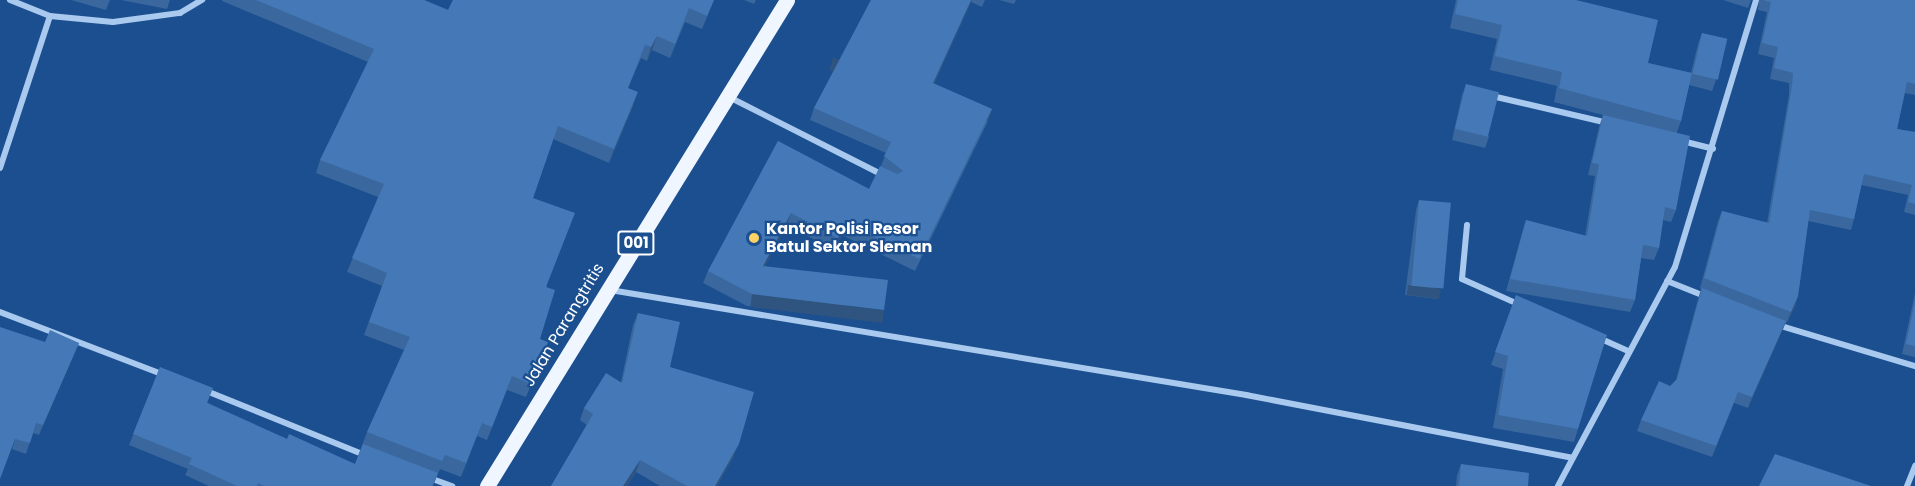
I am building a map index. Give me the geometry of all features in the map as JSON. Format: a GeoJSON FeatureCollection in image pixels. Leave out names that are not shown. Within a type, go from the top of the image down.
{"type":"FeatureCollection","features":[{"type":"Feature","properties":{"kind":"main road","name":"Jalan Parangtritis"},"geometry":{"type":"LineString","coordinates":[[487,486],[606,289],[729,96],[787,0]]}},
{"type":"Feature","properties":{"kind":"street"},"geometry":{"type":"LineString","coordinates":[[10,0],[51,16],[139,21],[180,13],[202,0]]}},
{"type":"Feature","properties":{"kind":"street"},"geometry":{"type":"LineString","coordinates":[[1557,486],[1626,350],[1667,281],[1713,148],[1756,0]]}},
{"type":"Feature","properties":{"kind":"street"},"geometry":{"type":"LineString","coordinates":[[0,168],[51,16]]}},
{"type":"Feature","properties":{"kind":"street"},"geometry":{"type":"LineString","coordinates":[[1482,93],[1621,126]]}},
{"type":"Feature","properties":{"kind":"street"},"geometry":{"type":"LineString","coordinates":[[729,96],[894,181]]}},
{"type":"Feature","properties":{"kind":"street"},"geometry":{"type":"LineString","coordinates":[[1667,138],[1713,148]]}},
{"type":"Feature","properties":{"kind":"street"},"geometry":{"type":"LineString","coordinates":[[1467,225],[1462,279],[1530,310]]}},
{"type":"Feature","properties":{"kind":"street"},"geometry":{"type":"LineString","coordinates":[[1667,281],[1720,302]]}},
{"type":"Feature","properties":{"kind":"street"},"geometry":{"type":"LineString","coordinates":[[606,289],[1246,395],[1572,458]]}},
{"type":"Feature","properties":{"kind":"street"},"geometry":{"type":"LineString","coordinates":[[0,312],[177,380]]}},
{"type":"Feature","properties":{"kind":"street"},"geometry":{"type":"LineString","coordinates":[[1773,323],[1915,366]]}},
{"type":"Feature","properties":{"kind":"street"},"geometry":{"type":"LineString","coordinates":[[1594,336],[1626,350]]}},
{"type":"Feature","properties":{"kind":"street"},"geometry":{"type":"LineString","coordinates":[[200,388],[321,435],[372,458]]}},
{"type":"Feature","properties":{"kind":"street"},"geometry":{"type":"LineString","coordinates":[[1907,486],[1915,466]]}},
{"type":"Feature","properties":{"kind":"street"},"geometry":{"type":"LineString","coordinates":[[412,472],[452,486]]}},
{"type":"Feature","properties":{"kind":"building"},"geometry":{"type":"Polygon","coordinates":[[[256,0],[424,0],[448,10],[453,0],[714,0],[707,16],[689,8],[675,44],[657,36],[651,47],[645,45],[628,88],[638,92],[614,149],[558,126],[533,198],[575,213],[546,287],[555,290],[540,339],[548,342],[531,384],[512,376],[492,427],[482,423],[466,463],[445,455],[442,461],[367,432],[410,337],[369,322],[387,273],[352,258],[384,184],[320,160],[374,49],[256,0]]]}},
{"type":"Feature","properties":{"kind":"building"},"geometry":{"type":"Polygon","coordinates":[[[871,0],[971,0],[933,83],[992,109],[919,259],[846,223],[838,238],[791,213],[763,266],[888,280],[884,310],[752,294],[708,271],[778,141],[869,189],[880,166],[897,174],[903,171],[884,156],[891,142],[814,108],[871,0]]]}},
{"type":"Feature","properties":{"kind":"building"},"geometry":{"type":"Polygon","coordinates":[[[1458,0],[1576,0],[1658,20],[1648,63],[1692,73],[1681,121],[1559,88],[1562,72],[1495,56],[1502,25],[1455,14],[1458,0]]]}},
{"type":"Feature","properties":{"kind":"building"},"geometry":{"type":"Polygon","coordinates":[[[1763,0],[1915,0],[1915,84],[1907,82],[1897,129],[1915,132],[1915,204],[1908,202],[1912,185],[1864,174],[1854,219],[1810,210],[1798,296],[1791,312],[1704,278],[1722,211],[1769,223],[1793,73],[1774,68],[1778,47],[1762,43],[1771,2],[1763,0]]]}},
{"type":"Feature","properties":{"kind":"building"},"geometry":{"type":"Polygon","coordinates":[[[1702,33],[1727,39],[1718,80],[1693,74],[1702,33]]]}},
{"type":"Feature","properties":{"kind":"building"},"geometry":{"type":"Polygon","coordinates":[[[1466,84],[1499,92],[1488,137],[1455,129],[1466,84]]]}},
{"type":"Feature","properties":{"kind":"building"},"geometry":{"type":"Polygon","coordinates":[[[1603,115],[1690,136],[1676,210],[1665,207],[1659,248],[1643,245],[1635,300],[1510,279],[1526,220],[1587,236],[1599,164],[1592,163],[1603,115]]]}},
{"type":"Feature","properties":{"kind":"building"},"geometry":{"type":"Polygon","coordinates":[[[1419,200],[1451,203],[1443,288],[1412,286],[1419,200]]]}},
{"type":"Feature","properties":{"kind":"building"},"geometry":{"type":"Polygon","coordinates":[[[1702,288],[1786,321],[1752,397],[1738,392],[1716,446],[1641,420],[1659,381],[1670,386],[1677,379],[1702,288]]]}},
{"type":"Feature","properties":{"kind":"building"},"geometry":{"type":"Polygon","coordinates":[[[1516,295],[1607,335],[1578,429],[1498,415],[1508,356],[1495,352],[1516,295]]]}},
{"type":"Feature","properties":{"kind":"building"},"geometry":{"type":"Polygon","coordinates":[[[1915,301],[1915,346],[1906,344],[1915,301]]]}},
{"type":"Feature","properties":{"kind":"building"},"geometry":{"type":"Polygon","coordinates":[[[638,313],[680,322],[670,367],[754,392],[739,444],[715,486],[687,486],[640,460],[623,486],[551,486],[593,414],[584,408],[606,373],[622,383],[638,313]]]}},
{"type":"Feature","properties":{"kind":"building"},"geometry":{"type":"Polygon","coordinates":[[[0,327],[45,342],[50,330],[79,343],[43,425],[36,423],[30,443],[15,439],[0,479],[0,327]]]}},
{"type":"Feature","properties":{"kind":"building"},"geometry":{"type":"Polygon","coordinates":[[[160,367],[213,388],[207,403],[287,439],[289,434],[355,464],[363,444],[438,473],[432,486],[264,486],[258,483],[257,486],[237,486],[189,464],[192,458],[133,434],[160,367]]]}},
{"type":"Feature","properties":{"kind":"building"},"geometry":{"type":"Polygon","coordinates":[[[1775,454],[1871,486],[1759,486],[1775,454]]]}},
{"type":"Feature","properties":{"kind":"building"},"geometry":{"type":"Polygon","coordinates":[[[1461,464],[1529,473],[1528,486],[1459,486],[1461,464]]]}},
{"type":"Feature","properties":{"kind":"place","name":"Kantor Polisi Resor Batul Sektor Sleman"},"geometry":{"type":"Point","coordinates":[754,238]}}]}
